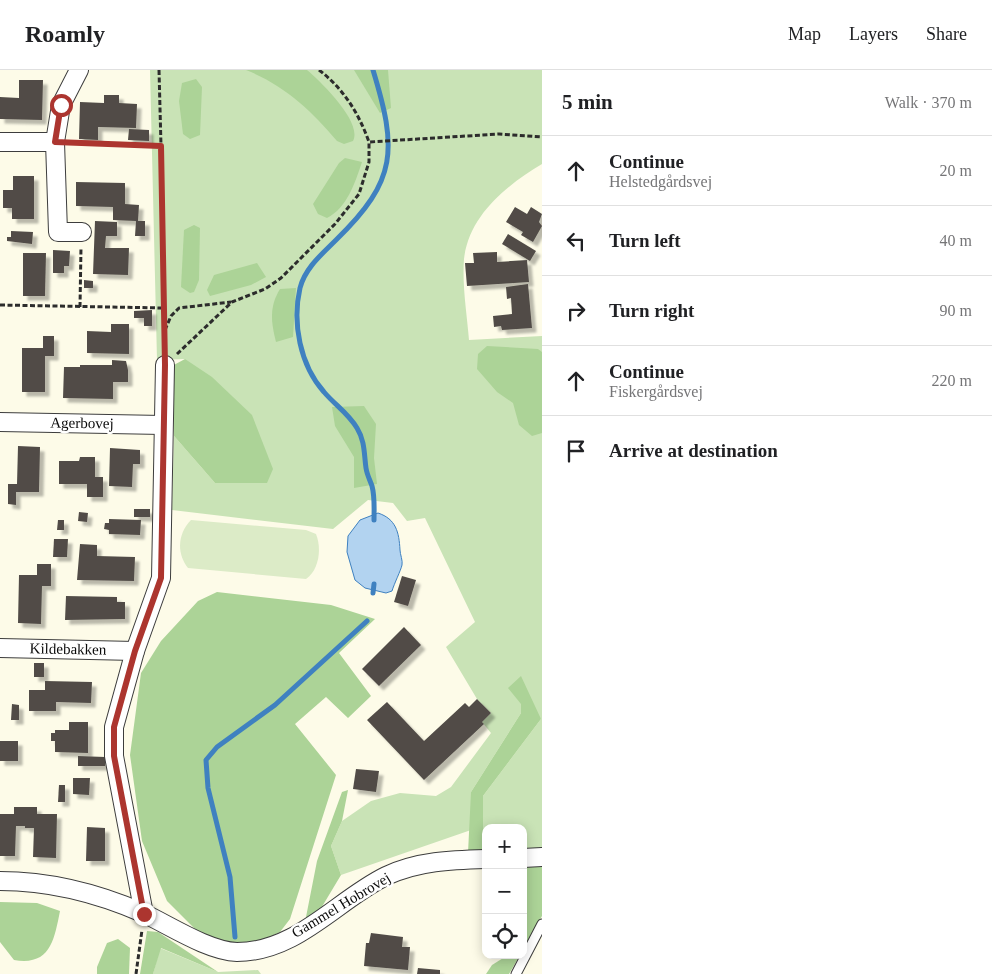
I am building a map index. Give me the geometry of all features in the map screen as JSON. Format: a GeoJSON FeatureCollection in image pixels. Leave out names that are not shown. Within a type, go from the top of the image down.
{"type":"FeatureCollection","features":[{"type":"Feature","properties":{"kind":"street"},"geometry":{"type":"LineString","coordinates":[[79,70],[61,105],[55,142],[58,232],[82,232]]}},
{"type":"Feature","properties":{"kind":"street"},"geometry":{"type":"LineString","coordinates":[[0,142],[55,142]]}},
{"type":"Feature","properties":{"kind":"street"},"geometry":{"type":"LineString","coordinates":[[144,914],[114,756],[114,727],[135,651],[161,578],[165,365]]}},
{"type":"Feature","properties":{"kind":"street","name":"Agerbovej"},"geometry":{"type":"LineString","coordinates":[[0,422],[164,425]]}},
{"type":"Feature","properties":{"kind":"street","name":"Kildebakken"},"geometry":{"type":"LineString","coordinates":[[0,648],[135,651]]}},
{"type":"Feature","properties":{"kind":"street"},"geometry":{"type":"LineString","coordinates":[[527,858],[542,857]]}},
{"type":"Feature","properties":{"kind":"street","name":"Gammel Hobrovej"},"geometry":{"type":"LineString","coordinates":[[0,881],[23,881],[66,887],[102,896],[144,914],[196,940],[235,952],[262,948],[305,931],[385,877],[420,863],[482,859]]}},
{"type":"Feature","properties":{"kind":"lane"},"geometry":{"type":"LineString","coordinates":[[516,974],[542,924]]}},
{"type":"Feature","properties":{"kind":"path"},"geometry":{"type":"LineString","coordinates":[[159,70],[165,365]]}},
{"type":"Feature","properties":{"kind":"path"},"geometry":{"type":"LineString","coordinates":[[164,336],[168,323],[179,308],[232,302],[265,289],[280,278],[335,224],[359,194],[369,162],[370,142],[351,104],[334,82],[319,70]]}},
{"type":"Feature","properties":{"kind":"path"},"geometry":{"type":"LineString","coordinates":[[370,142],[499,134],[542,137]]}},
{"type":"Feature","properties":{"kind":"path"},"geometry":{"type":"LineString","coordinates":[[55,142],[161,146]]}},
{"type":"Feature","properties":{"kind":"path"},"geometry":{"type":"LineString","coordinates":[[80,307],[82,232]]}},
{"type":"Feature","properties":{"kind":"path"},"geometry":{"type":"LineString","coordinates":[[165,365],[232,302]]}},
{"type":"Feature","properties":{"kind":"path"},"geometry":{"type":"LineString","coordinates":[[0,305],[164,308]]}},
{"type":"Feature","properties":{"kind":"path"},"geometry":{"type":"LineString","coordinates":[[136,974],[144,914]]}},
{"type":"Feature","properties":{"kind":"green space"},"geometry":{"type":"Polygon","coordinates":[[[150,70],[542,70],[542,164],[503,192],[482,215],[473,229],[467,243],[464,259],[464,290],[469,340],[542,336],[542,852],[527,852],[527,824],[483,824],[483,796],[541,719],[522,704],[521,713],[471,792],[471,830],[341,875],[331,846],[342,821],[371,801],[400,793],[436,796],[451,787],[491,733],[482,722],[491,713],[477,699],[446,647],[475,622],[425,518],[407,521],[393,503],[368,500],[333,529],[172,510],[174,436],[215,483],[185,359],[157,360],[150,70]]]}},
{"type":"Feature","properties":{"kind":"green space"},"geometry":{"type":"Polygon","coordinates":[[[246,70],[307,70],[339,102],[352,123],[353,141],[344,144],[337,141],[307,109],[285,91],[246,70]]]}},
{"type":"Feature","properties":{"kind":"green space"},"geometry":{"type":"Polygon","coordinates":[[[354,70],[388,70],[391,108],[380,113],[354,70]]]}},
{"type":"Feature","properties":{"kind":"green space"},"geometry":{"type":"Polygon","coordinates":[[[196,79],[202,87],[200,135],[190,139],[183,134],[179,101],[182,83],[196,79]]]}},
{"type":"Feature","properties":{"kind":"green space"},"geometry":{"type":"Polygon","coordinates":[[[345,158],[362,162],[345,201],[334,214],[327,218],[318,214],[313,204],[339,163],[345,158]]]}},
{"type":"Feature","properties":{"kind":"green space"},"geometry":{"type":"Polygon","coordinates":[[[194,225],[200,228],[199,280],[194,292],[190,293],[181,287],[184,230],[194,225]]]}},
{"type":"Feature","properties":{"kind":"green space"},"geometry":{"type":"Polygon","coordinates":[[[257,263],[266,277],[251,285],[210,296],[207,290],[214,275],[257,263]]]}},
{"type":"Feature","properties":{"kind":"green space"},"geometry":{"type":"Polygon","coordinates":[[[296,288],[293,337],[276,342],[272,315],[276,296],[280,289],[296,288]]]}},
{"type":"Feature","properties":{"kind":"green space"},"geometry":{"type":"Polygon","coordinates":[[[487,346],[538,349],[542,352],[542,433],[532,436],[519,425],[513,403],[497,392],[477,369],[478,354],[487,346]]]}},
{"type":"Feature","properties":{"kind":"green space"},"geometry":{"type":"Polygon","coordinates":[[[185,359],[212,377],[252,415],[273,469],[267,483],[215,483],[174,436],[172,366],[185,359]]]}},
{"type":"Feature","properties":{"kind":"green space"},"geometry":{"type":"Polygon","coordinates":[[[364,406],[376,424],[374,458],[377,484],[354,488],[354,457],[335,426],[332,407],[364,406]]]}},
{"type":"Feature","properties":{"kind":"green space"},"geometry":{"type":"Polygon","coordinates":[[[191,520],[306,530],[316,534],[318,540],[319,552],[316,565],[306,579],[188,568],[180,550],[180,543],[183,531],[191,520]]]}},
{"type":"Feature","properties":{"kind":"green space"},"geometry":{"type":"Polygon","coordinates":[[[217,592],[331,605],[375,619],[339,653],[371,696],[348,718],[326,697],[295,724],[336,775],[290,919],[280,932],[255,944],[224,944],[198,932],[167,901],[142,841],[130,755],[141,673],[161,641],[198,601],[217,592]]]}},
{"type":"Feature","properties":{"kind":"green space"},"geometry":{"type":"Polygon","coordinates":[[[521,676],[541,719],[483,796],[482,852],[468,853],[471,792],[521,713],[521,704],[508,688],[521,676]]]}},
{"type":"Feature","properties":{"kind":"green space"},"geometry":{"type":"Polygon","coordinates":[[[348,790],[342,821],[331,846],[341,875],[320,910],[309,918],[306,917],[317,861],[342,792],[348,790]]]}},
{"type":"Feature","properties":{"kind":"green space"},"geometry":{"type":"Polygon","coordinates":[[[527,863],[542,866],[542,916],[527,942],[527,863]]]}},
{"type":"Feature","properties":{"kind":"green space"},"geometry":{"type":"Polygon","coordinates":[[[0,902],[37,903],[60,911],[52,941],[43,955],[26,961],[14,960],[0,942],[0,902]]]}},
{"type":"Feature","properties":{"kind":"green space"},"geometry":{"type":"Polygon","coordinates":[[[147,931],[158,932],[218,972],[161,948],[153,974],[140,974],[147,931]]]}},
{"type":"Feature","properties":{"kind":"green space"},"geometry":{"type":"Polygon","coordinates":[[[118,939],[130,948],[129,974],[97,974],[97,967],[107,943],[118,939]]]}},
{"type":"Feature","properties":{"kind":"green space"},"geometry":{"type":"Polygon","coordinates":[[[160,948],[218,972],[258,970],[261,974],[153,974],[160,948]]]}},
{"type":"Feature","properties":{"kind":"green space"},"geometry":{"type":"Polygon","coordinates":[[[502,959],[518,959],[509,974],[486,974],[492,965],[502,959]]]}},
{"type":"Feature","properties":{"kind":"water"},"geometry":{"type":"Polygon","coordinates":[[[378,513],[389,519],[395,527],[399,537],[402,562],[392,591],[386,593],[365,588],[355,580],[347,552],[348,536],[360,520],[378,513]]]}},
{"type":"Feature","properties":{"kind":"building"},"geometry":{"type":"Polygon","coordinates":[[[19,80],[43,80],[42,120],[0,119],[0,97],[19,98],[19,80]]]}},
{"type":"Feature","properties":{"kind":"building"},"geometry":{"type":"Polygon","coordinates":[[[104,95],[119,95],[119,103],[137,104],[136,128],[98,127],[98,140],[79,139],[80,102],[104,103],[104,95]]]}},
{"type":"Feature","properties":{"kind":"building"},"geometry":{"type":"Polygon","coordinates":[[[129,129],[149,130],[149,141],[128,140],[129,129]]]}},
{"type":"Feature","properties":{"kind":"building"},"geometry":{"type":"Polygon","coordinates":[[[13,176],[34,176],[34,219],[12,219],[12,208],[3,208],[3,190],[13,190],[13,176]]]}},
{"type":"Feature","properties":{"kind":"building"},"geometry":{"type":"Polygon","coordinates":[[[76,182],[125,183],[125,204],[139,205],[138,221],[145,221],[145,236],[135,236],[136,221],[113,220],[113,207],[76,206],[76,182]]]}},
{"type":"Feature","properties":{"kind":"building"},"geometry":{"type":"Polygon","coordinates":[[[515,207],[527,214],[531,207],[542,214],[539,222],[542,226],[533,242],[521,235],[523,232],[506,222],[515,207]]]}},
{"type":"Feature","properties":{"kind":"building"},"geometry":{"type":"Polygon","coordinates":[[[95,221],[117,222],[117,236],[106,236],[105,248],[129,248],[128,275],[93,274],[95,221]]]}},
{"type":"Feature","properties":{"kind":"building"},"geometry":{"type":"Polygon","coordinates":[[[11,231],[33,232],[32,244],[7,241],[7,237],[11,237],[11,231]]]}},
{"type":"Feature","properties":{"kind":"building"},"geometry":{"type":"Polygon","coordinates":[[[508,234],[536,251],[530,261],[502,244],[508,234]]]}},
{"type":"Feature","properties":{"kind":"building"},"geometry":{"type":"Polygon","coordinates":[[[53,250],[70,251],[69,266],[64,266],[64,273],[53,273],[53,250]]]}},
{"type":"Feature","properties":{"kind":"building"},"geometry":{"type":"Polygon","coordinates":[[[497,252],[497,262],[527,260],[529,282],[467,286],[465,263],[474,263],[473,253],[497,252]]]}},
{"type":"Feature","properties":{"kind":"building"},"geometry":{"type":"Polygon","coordinates":[[[23,253],[46,253],[45,296],[23,296],[23,253]]]}},
{"type":"Feature","properties":{"kind":"building"},"geometry":{"type":"Polygon","coordinates":[[[84,280],[93,281],[93,288],[84,288],[84,280]]]}},
{"type":"Feature","properties":{"kind":"building"},"geometry":{"type":"Polygon","coordinates":[[[528,284],[532,328],[502,330],[501,326],[494,327],[493,316],[512,314],[511,298],[507,299],[506,287],[528,284]]]}},
{"type":"Feature","properties":{"kind":"building"},"geometry":{"type":"Polygon","coordinates":[[[152,310],[152,326],[144,326],[144,318],[134,318],[134,311],[152,310]]]}},
{"type":"Feature","properties":{"kind":"building"},"geometry":{"type":"Polygon","coordinates":[[[111,324],[129,324],[129,354],[87,353],[87,331],[111,332],[111,324]]]}},
{"type":"Feature","properties":{"kind":"building"},"geometry":{"type":"Polygon","coordinates":[[[43,336],[54,336],[54,356],[45,356],[45,392],[22,392],[22,348],[43,348],[43,336]]]}},
{"type":"Feature","properties":{"kind":"building"},"geometry":{"type":"Polygon","coordinates":[[[112,360],[126,361],[128,370],[128,382],[113,382],[113,399],[63,398],[64,367],[112,365],[112,360]]]}},
{"type":"Feature","properties":{"kind":"building"},"geometry":{"type":"Polygon","coordinates":[[[18,446],[40,447],[39,492],[16,492],[16,505],[8,504],[8,484],[17,484],[18,446]]]}},
{"type":"Feature","properties":{"kind":"building"},"geometry":{"type":"Polygon","coordinates":[[[110,448],[140,450],[140,464],[133,464],[132,487],[109,486],[110,448]]]}},
{"type":"Feature","properties":{"kind":"building"},"geometry":{"type":"Polygon","coordinates":[[[80,457],[95,457],[95,477],[103,477],[103,497],[87,497],[87,484],[59,484],[59,461],[79,461],[80,457]]]}},
{"type":"Feature","properties":{"kind":"building"},"geometry":{"type":"Polygon","coordinates":[[[134,509],[150,509],[150,517],[134,517],[134,509]]]}},
{"type":"Feature","properties":{"kind":"building"},"geometry":{"type":"Polygon","coordinates":[[[79,512],[88,513],[87,522],[78,521],[79,512]]]}},
{"type":"Feature","properties":{"kind":"building"},"geometry":{"type":"Polygon","coordinates":[[[109,519],[141,520],[140,535],[109,534],[109,530],[104,529],[105,523],[109,523],[109,519]]]}},
{"type":"Feature","properties":{"kind":"building"},"geometry":{"type":"Polygon","coordinates":[[[58,520],[64,520],[64,530],[57,530],[58,520]]]}},
{"type":"Feature","properties":{"kind":"building"},"geometry":{"type":"Polygon","coordinates":[[[54,539],[68,539],[67,557],[53,557],[54,539]]]}},
{"type":"Feature","properties":{"kind":"building"},"geometry":{"type":"Polygon","coordinates":[[[80,544],[97,545],[97,556],[135,557],[134,581],[77,580],[80,544]]]}},
{"type":"Feature","properties":{"kind":"building"},"geometry":{"type":"Polygon","coordinates":[[[37,564],[51,564],[51,586],[42,586],[41,624],[18,623],[19,575],[37,575],[37,564]]]}},
{"type":"Feature","properties":{"kind":"building"},"geometry":{"type":"Polygon","coordinates":[[[402,576],[416,580],[408,606],[394,602],[402,576]]]}},
{"type":"Feature","properties":{"kind":"building"},"geometry":{"type":"Polygon","coordinates":[[[66,596],[117,597],[117,602],[125,602],[125,619],[65,620],[66,596]]]}},
{"type":"Feature","properties":{"kind":"building"},"geometry":{"type":"Polygon","coordinates":[[[404,627],[421,645],[379,686],[362,669],[404,627]]]}},
{"type":"Feature","properties":{"kind":"building"},"geometry":{"type":"Polygon","coordinates":[[[34,663],[44,663],[44,677],[34,677],[34,663]]]}},
{"type":"Feature","properties":{"kind":"building"},"geometry":{"type":"Polygon","coordinates":[[[45,681],[92,682],[91,703],[56,702],[56,711],[29,711],[29,690],[45,690],[45,681]]]}},
{"type":"Feature","properties":{"kind":"building"},"geometry":{"type":"Polygon","coordinates":[[[477,699],[491,713],[482,722],[484,724],[424,780],[367,720],[387,702],[424,741],[465,703],[469,707],[477,699]]]}},
{"type":"Feature","properties":{"kind":"building"},"geometry":{"type":"Polygon","coordinates":[[[12,704],[19,705],[19,720],[11,720],[12,704]]]}},
{"type":"Feature","properties":{"kind":"building"},"geometry":{"type":"Polygon","coordinates":[[[69,722],[88,722],[88,753],[55,752],[55,741],[51,741],[51,733],[55,733],[55,730],[69,730],[69,722]]]}},
{"type":"Feature","properties":{"kind":"building"},"geometry":{"type":"Polygon","coordinates":[[[0,741],[18,741],[18,761],[0,761],[0,741]]]}},
{"type":"Feature","properties":{"kind":"building"},"geometry":{"type":"Polygon","coordinates":[[[78,756],[105,757],[105,766],[78,766],[78,756]]]}},
{"type":"Feature","properties":{"kind":"building"},"geometry":{"type":"Polygon","coordinates":[[[356,769],[379,771],[376,792],[353,789],[356,769]]]}},
{"type":"Feature","properties":{"kind":"building"},"geometry":{"type":"Polygon","coordinates":[[[73,778],[90,778],[89,795],[73,794],[73,778]]]}},
{"type":"Feature","properties":{"kind":"building"},"geometry":{"type":"Polygon","coordinates":[[[59,785],[65,785],[65,802],[58,802],[59,785]]]}},
{"type":"Feature","properties":{"kind":"building"},"geometry":{"type":"Polygon","coordinates":[[[14,807],[37,807],[37,814],[57,814],[56,858],[33,857],[34,828],[25,828],[25,826],[16,826],[15,856],[0,856],[0,814],[14,814],[14,807]]]}},
{"type":"Feature","properties":{"kind":"building"},"geometry":{"type":"Polygon","coordinates":[[[87,827],[105,828],[105,861],[86,861],[87,827]]]}},
{"type":"Feature","properties":{"kind":"building"},"geometry":{"type":"Polygon","coordinates":[[[371,933],[403,937],[402,947],[410,947],[408,970],[364,966],[366,943],[369,943],[371,933]]]}},
{"type":"Feature","properties":{"kind":"building"},"geometry":{"type":"Polygon","coordinates":[[[418,968],[440,970],[440,974],[417,974],[418,968]]]}},
{"type":"Feature","properties":{"kind":"waterway"},"geometry":{"type":"LineString","coordinates":[[373,70],[386,121],[387,162],[381,181],[371,199],[356,219],[320,256],[306,274],[300,288],[297,315],[300,343],[309,369],[324,392],[346,413],[362,438],[366,471],[373,490],[374,520]]}},
{"type":"Feature","properties":{"kind":"waterway"},"geometry":{"type":"LineString","coordinates":[[373,593],[374,584]]}},
{"type":"Feature","properties":{"kind":"waterway"},"geometry":{"type":"LineString","coordinates":[[235,937],[230,877],[208,788],[206,760],[217,747],[275,705],[367,621]]}},
{"type":"Feature","properties":{"kind":"route"},"geometry":{"type":"LineString","coordinates":[[61,105],[55,142],[161,146],[165,365],[161,578],[135,651],[114,727],[114,756],[144,914]]}}]}
